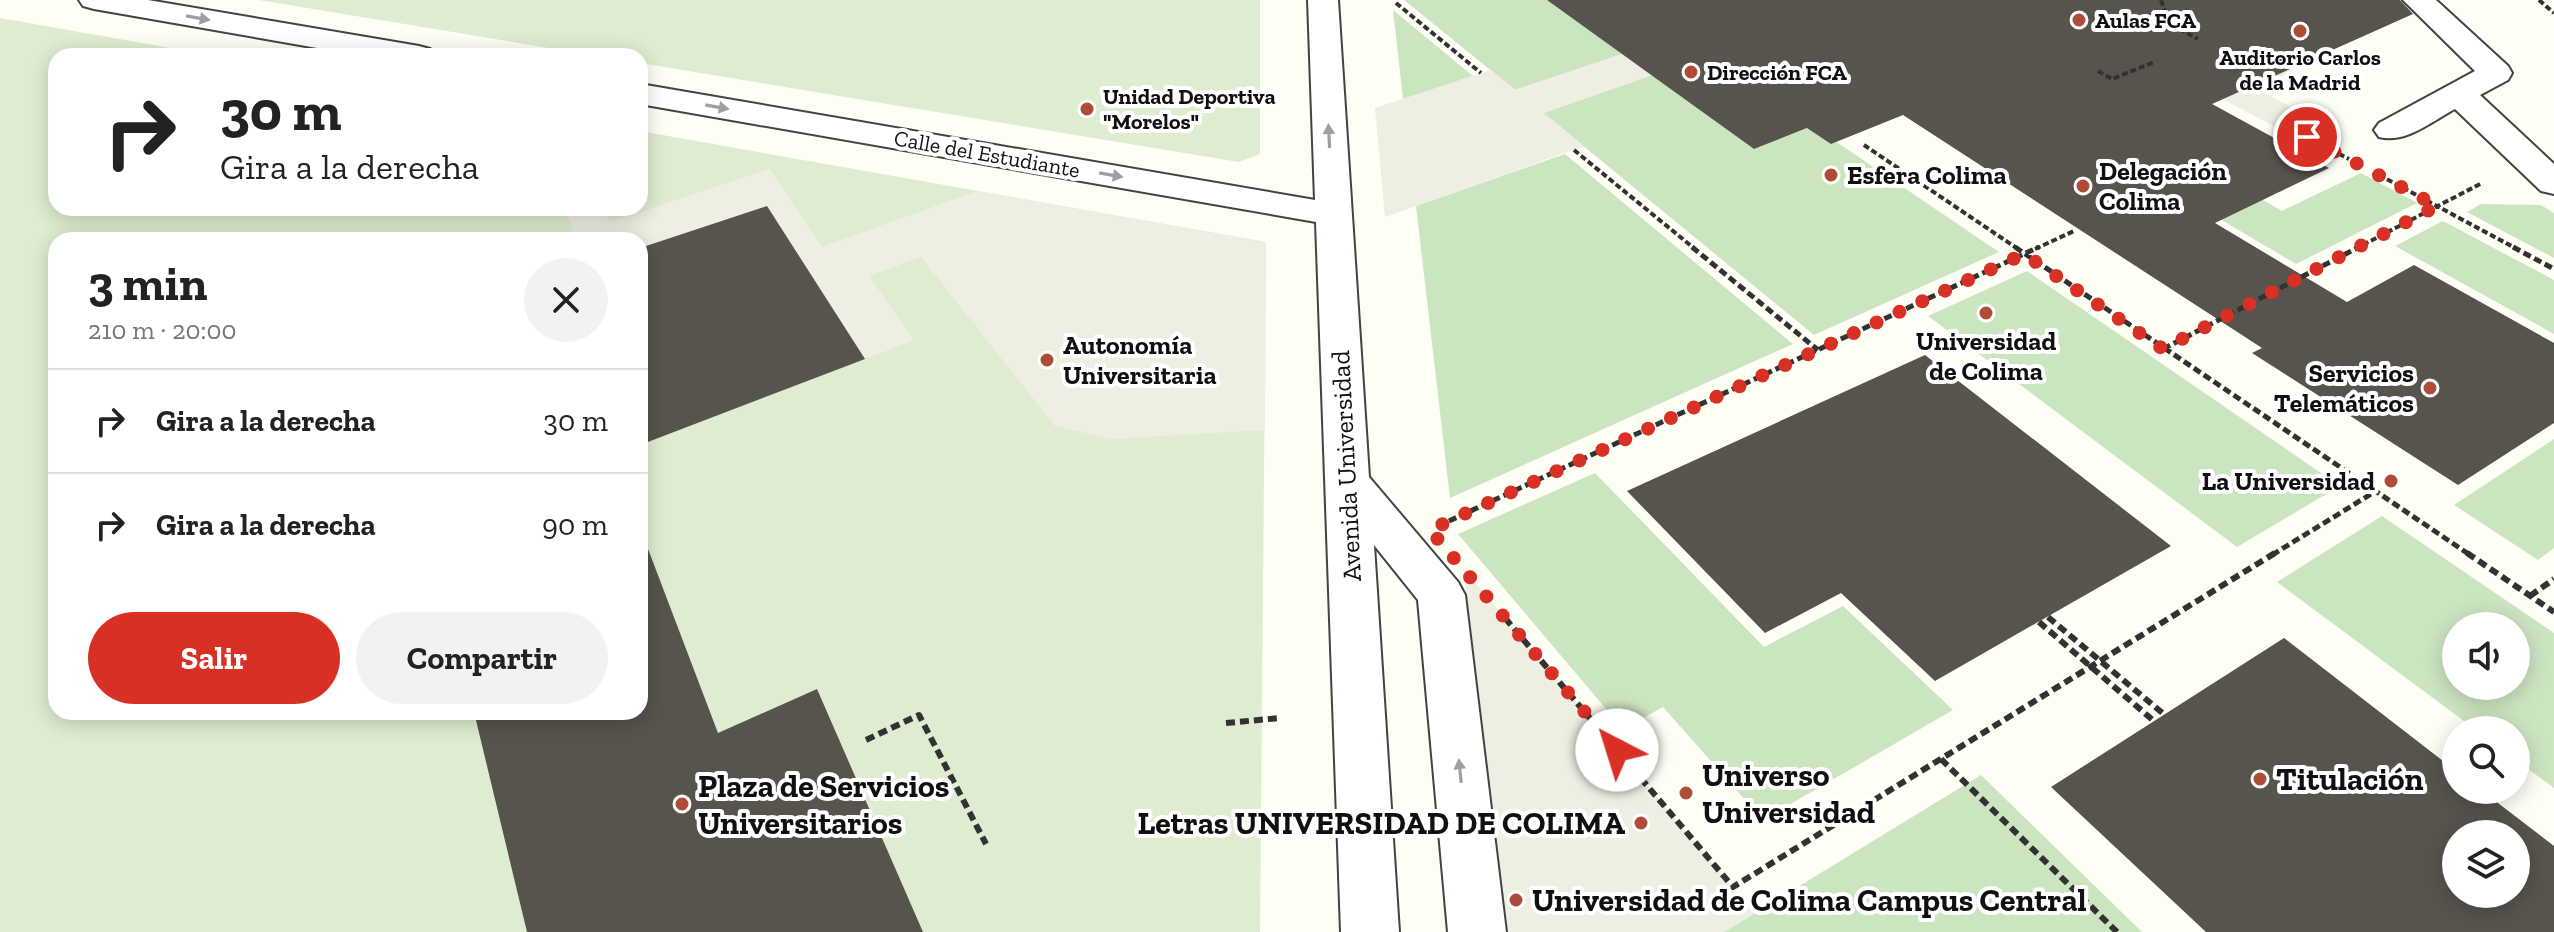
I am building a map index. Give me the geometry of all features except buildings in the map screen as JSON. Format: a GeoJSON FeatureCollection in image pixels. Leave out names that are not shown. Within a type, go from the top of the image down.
{"type":"FeatureCollection","features":[{"type":"Feature","properties":{"kind":"street"},"geometry":{"type":"LineString","coordinates":[[94,0],[373,48]]}},
{"type":"Feature","properties":{"kind":"street","name":"Avenida Universidad"},"geometry":{"type":"LineString","coordinates":[[1323,0],[1370,932]]}},
{"type":"Feature","properties":{"kind":"street"},"geometry":{"type":"LineString","coordinates":[[2391,130],[2496,73],[2418,0]]}},
{"type":"Feature","properties":{"kind":"street"},"geometry":{"type":"LineString","coordinates":[[2458,93],[2554,183]]}},
{"type":"Feature","properties":{"kind":"street","name":"Calle del Estudiante"},"geometry":{"type":"LineString","coordinates":[[648,95],[1333,214]]}},
{"type":"Feature","properties":{"kind":"street"},"geometry":{"type":"LineString","coordinates":[[1347,481],[1441,595],[1477,932]]}},
{"type":"Feature","properties":{"kind":"path"},"geometry":{"type":"LineString","coordinates":[[2161,0],[2170,24],[2198,39]]}},
{"type":"Feature","properties":{"kind":"path"},"geometry":{"type":"LineString","coordinates":[[2539,0],[2554,13]]}},
{"type":"Feature","properties":{"kind":"path"},"geometry":{"type":"LineString","coordinates":[[1396,3],[1481,73]]}},
{"type":"Feature","properties":{"kind":"path"},"geometry":{"type":"LineString","coordinates":[[2098,71],[2112,79],[2154,62]]}},
{"type":"Feature","properties":{"kind":"path"},"geometry":{"type":"LineString","coordinates":[[2307,137],[2359,165]]}},
{"type":"Feature","properties":{"kind":"path"},"geometry":{"type":"LineString","coordinates":[[1864,145],[2554,612]]}},
{"type":"Feature","properties":{"kind":"path"},"geometry":{"type":"LineString","coordinates":[[1574,150],[1818,350]]}},
{"type":"Feature","properties":{"kind":"path"},"geometry":{"type":"LineString","coordinates":[[2372,172],[2554,269]]}},
{"type":"Feature","properties":{"kind":"path"},"geometry":{"type":"LineString","coordinates":[[2163,349],[2493,178]]}},
{"type":"Feature","properties":{"kind":"path"},"geometry":{"type":"LineString","coordinates":[[1445,523],[2074,231]]}},
{"type":"Feature","properties":{"kind":"path"},"geometry":{"type":"LineString","coordinates":[[1503,615],[1733,887],[2376,491]]}},
{"type":"Feature","properties":{"kind":"path"},"geometry":{"type":"LineString","coordinates":[[2530,596],[2554,579]]}},
{"type":"Feature","properties":{"kind":"path"},"geometry":{"type":"LineString","coordinates":[[2048,617],[2166,716]]}},
{"type":"Feature","properties":{"kind":"path"},"geometry":{"type":"LineString","coordinates":[[2039,622],[2155,722]]}},
{"type":"Feature","properties":{"kind":"path"},"geometry":{"type":"LineString","coordinates":[[866,740],[919,715],[986,844]]}},
{"type":"Feature","properties":{"kind":"path"},"geometry":{"type":"LineString","coordinates":[[1226,723],[1280,718]]}},
{"type":"Feature","properties":{"kind":"path"},"geometry":{"type":"LineString","coordinates":[[1941,759],[2117,932]]}},
{"type":"Feature","properties":{"kind":"green space","name":"Unidad Deportiva \"Morelos\""},"geometry":{"type":"Polygon","coordinates":[[[259,0],[1260,0],[1260,154],[1239,162],[648,64],[648,48],[549,48],[259,0]]]}},
{"type":"Feature","properties":{"kind":"green space"},"geometry":{"type":"Polygon","coordinates":[[[1404,0],[1564,0],[1622,54],[1515,90],[1404,0]]]}},
{"type":"Feature","properties":{"kind":"green space"},"geometry":{"type":"Polygon","coordinates":[[[1393,10],[1473,76],[1403,99],[1393,10]]]}},
{"type":"Feature","properties":{"kind":"green space"},"geometry":{"type":"Polygon","coordinates":[[[0,18],[171,48],[48,48],[48,216],[648,216],[648,132],[1266,242],[1260,932],[0,932],[0,18]]]}},
{"type":"Feature","properties":{"kind":"green space"},"geometry":{"type":"Polygon","coordinates":[[[1652,75],[1754,149],[1813,126],[1999,252],[1814,335],[1543,113],[1652,75]]]}},
{"type":"Feature","properties":{"kind":"green space"},"geometry":{"type":"Polygon","coordinates":[[[2053,120],[2125,120],[2282,211],[2361,173],[2417,203],[2296,264],[2053,120]]]}},
{"type":"Feature","properties":{"kind":"green space"},"geometry":{"type":"Polygon","coordinates":[[[1565,154],[1793,344],[1450,498],[1416,206],[1565,154]]]}},
{"type":"Feature","properties":{"kind":"green space"},"geometry":{"type":"Polygon","coordinates":[[[2481,204],[2541,205],[2554,213],[2554,258],[2467,212],[2481,204]]]}},
{"type":"Feature","properties":{"kind":"green space"},"geometry":{"type":"Polygon","coordinates":[[[2443,221],[2554,280],[2554,334],[2395,246],[2443,221]]]}},
{"type":"Feature","properties":{"kind":"green space"},"geometry":{"type":"Polygon","coordinates":[[[2027,271],[2340,486],[2237,547],[1928,316],[2027,271]]]}},
{"type":"Feature","properties":{"kind":"green space"},"geometry":{"type":"Polygon","coordinates":[[[2554,439],[2554,548],[2538,560],[2454,505],[2554,439]]]}},
{"type":"Feature","properties":{"kind":"green space"},"geometry":{"type":"Polygon","coordinates":[[[1595,473],[1764,647],[1843,606],[1953,710],[1763,820],[1663,707],[1623,729],[1458,534],[1595,473]]]}},
{"type":"Feature","properties":{"kind":"green space"},"geometry":{"type":"Polygon","coordinates":[[[2382,516],[2523,612],[2442,612],[2442,700],[2530,700],[2530,617],[2554,633],[2554,788],[2530,770],[2530,716],[2457,716],[2277,582],[2382,516]]]}},
{"type":"Feature","properties":{"kind":"green space"},"geometry":{"type":"Polygon","coordinates":[[[1981,775],[2142,932],[1724,932],[1981,775]]]}},
{"type":"Feature","properties":{"kind":"shaded area"},"geometry":{"type":"Polygon","coordinates":[[[2215,32],[2293,71],[2255,88],[2329,127],[2300,140],[2149,60],[2215,32]]]}},
{"type":"Feature","properties":{"kind":"shaded area"},"geometry":{"type":"Polygon","coordinates":[[[1622,54],[1652,75],[1544,113],[1584,146],[1385,217],[1375,108],[1491,70],[1516,90],[1622,54]]]}},
{"type":"Feature","properties":{"kind":"shaded area"},"geometry":{"type":"Polygon","coordinates":[[[770,169],[822,247],[977,191],[1266,242],[1265,430],[1111,439],[1055,426],[921,257],[869,276],[914,340],[865,359],[767,206],[648,245],[648,232],[568,232],[574,230],[567,216],[607,216],[610,222],[628,216],[648,216],[648,209],[770,169]]]}},
{"type":"Feature","properties":{"kind":"shaded area"},"geometry":{"type":"Polygon","coordinates":[[[1463,568],[1754,913],[1724,932],[1506,932],[1463,568]]]}},
{"type":"Feature","properties":{"kind":"place","name":"Aulas FCA"},"geometry":{"type":"Point","coordinates":[2079,20]}},
{"type":"Feature","properties":{"kind":"place","name":"Auditorio Carlos de la Madrid"},"geometry":{"type":"Point","coordinates":[2300,31]}},
{"type":"Feature","properties":{"kind":"place","name":"Dirección FCA"},"geometry":{"type":"Point","coordinates":[1691,72]}},
{"type":"Feature","properties":{"kind":"place","name":"Unidad Deportiva \"Morelos\""},"geometry":{"type":"Point","coordinates":[1087,109]}},
{"type":"Feature","properties":{"kind":"place","name":"Esfera Colima"},"geometry":{"type":"Point","coordinates":[1831,175]}},
{"type":"Feature","properties":{"kind":"place","name":"Delegación Colima"},"geometry":{"type":"Point","coordinates":[2083,186]}},
{"type":"Feature","properties":{"kind":"place","name":"Universidad de Colima"},"geometry":{"type":"Point","coordinates":[1986,313]}},
{"type":"Feature","properties":{"kind":"place","name":"Autonomía Universitaria"},"geometry":{"type":"Point","coordinates":[1047,360]}},
{"type":"Feature","properties":{"kind":"place","name":"Servicios Telemáticos"},"geometry":{"type":"Point","coordinates":[2430,388]}},
{"type":"Feature","properties":{"kind":"place","name":"La Universidad"},"geometry":{"type":"Point","coordinates":[2391,481]}},
{"type":"Feature","properties":{"kind":"place","name":"Titulación"},"geometry":{"type":"Point","coordinates":[2260,779]}},
{"type":"Feature","properties":{"kind":"place","name":"Universo Universidad"},"geometry":{"type":"Point","coordinates":[1686,793]}},
{"type":"Feature","properties":{"kind":"place","name":"Plaza de Servicios Universitarios"},"geometry":{"type":"Point","coordinates":[682,804]}},
{"type":"Feature","properties":{"kind":"place","name":"Letras UNIVERSIDAD DE COLIMA"},"geometry":{"type":"Point","coordinates":[1641,823]}},
{"type":"Feature","properties":{"kind":"place","name":"Universidad de Colima Campus Central"},"geometry":{"type":"Point","coordinates":[1516,900]}},
{"type":"Feature","properties":{"kind":"route"},"geometry":{"type":"LineString","coordinates":[[1617,750],[1430,530],[2024,254],[2163,349],[2437,206],[2307,137]]}}]}
